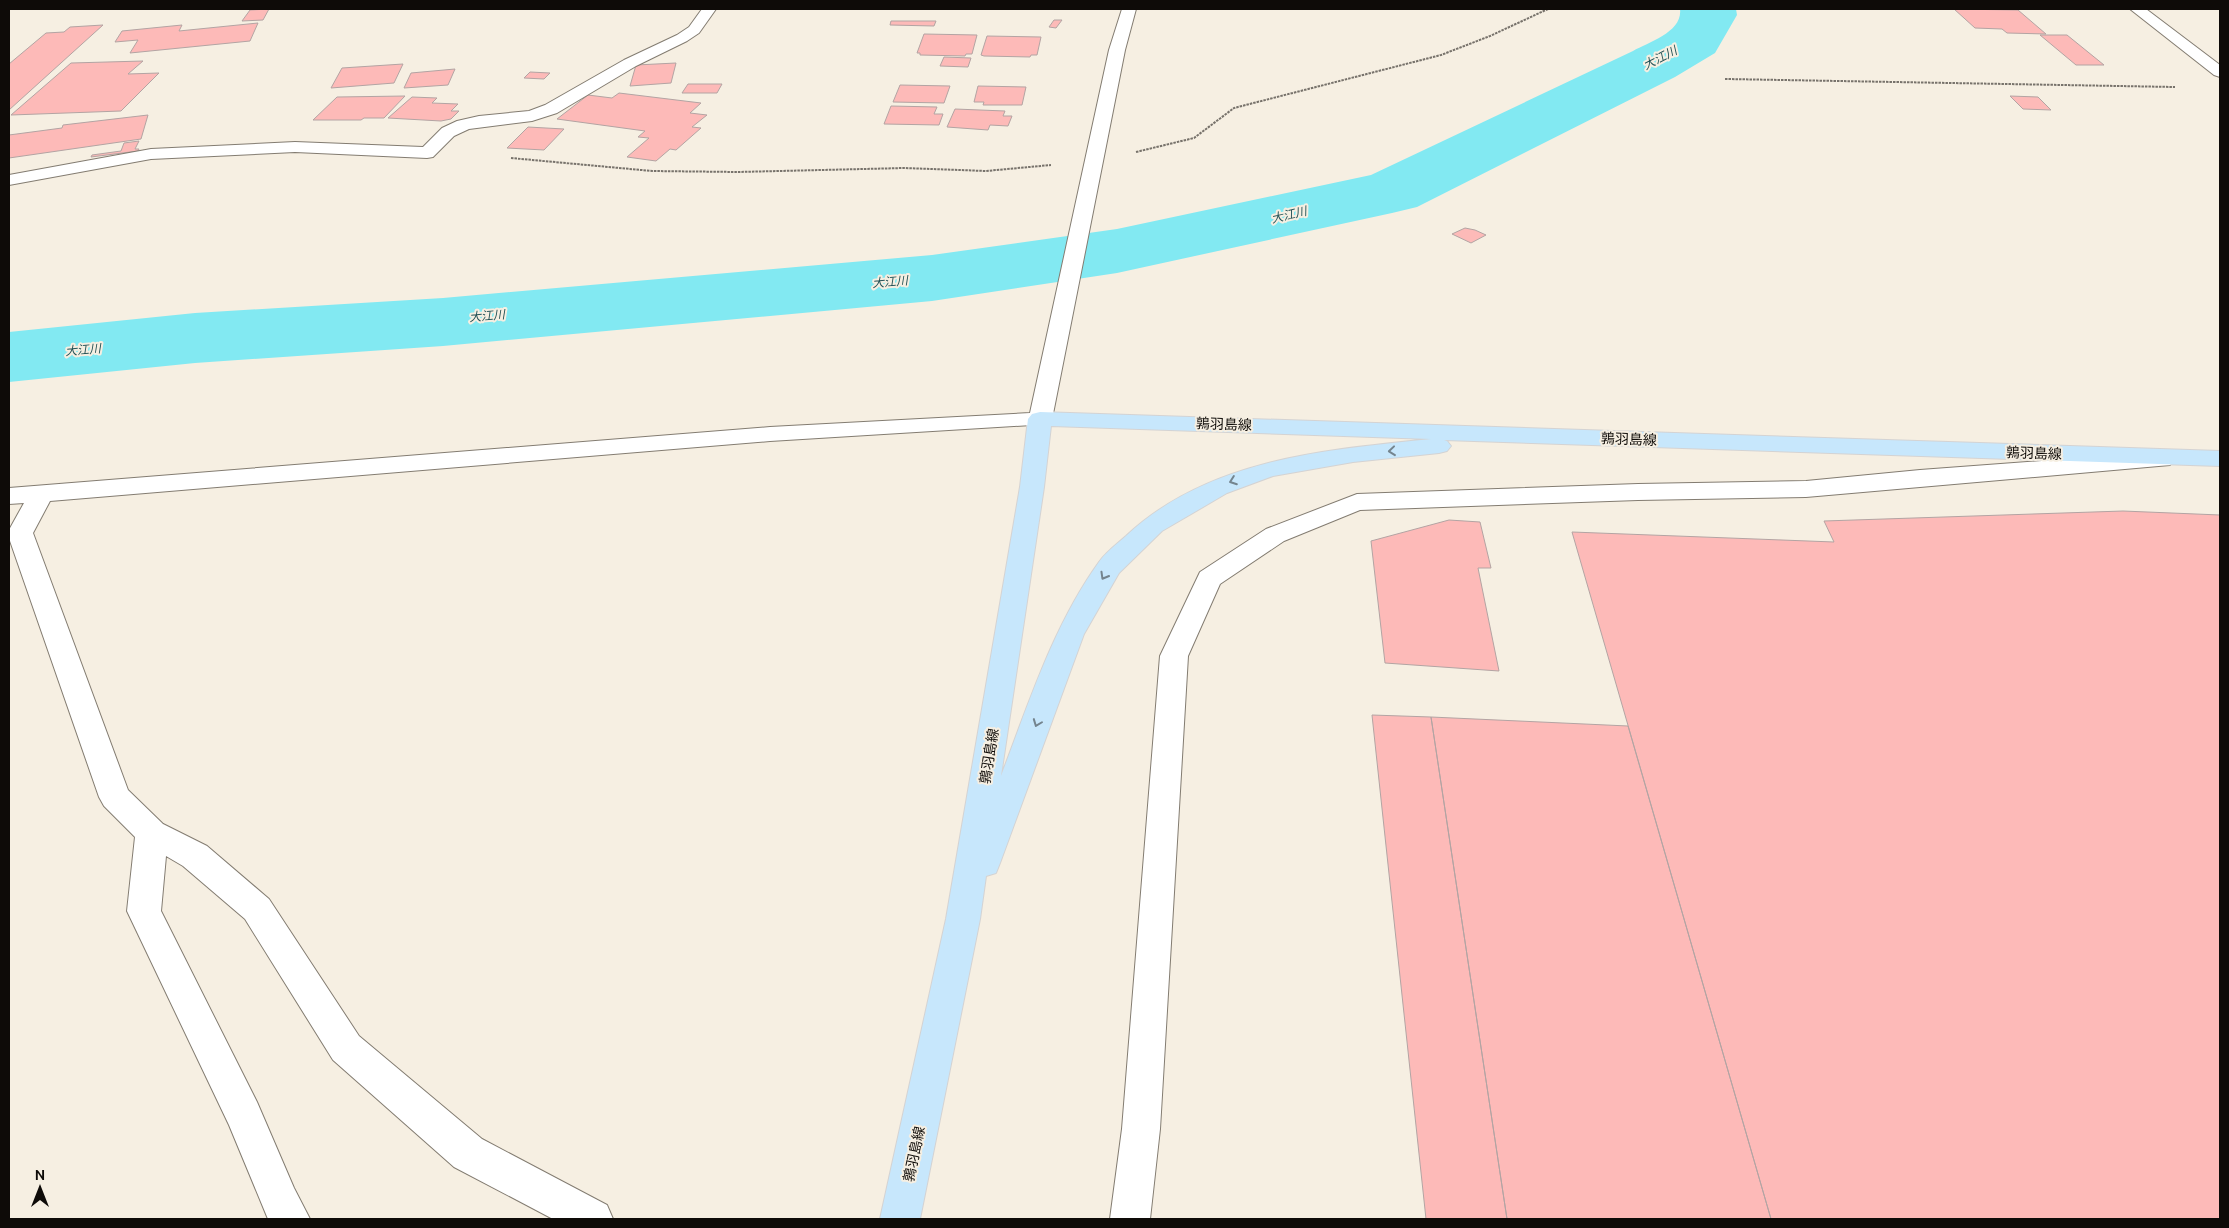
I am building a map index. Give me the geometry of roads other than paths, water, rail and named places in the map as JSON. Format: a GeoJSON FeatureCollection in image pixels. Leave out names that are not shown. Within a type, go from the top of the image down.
{"type":"FeatureCollection","features":[{"type":"Feature","properties":{"kind":"main road","name":"鶉羽島線"},"geometry":{"type":"LineString","coordinates":[[900,1219],[963,919],[1031,497],[1040,419],[2220,459]]}},
{"type":"Feature","properties":{"kind":"main road"},"geometry":{"type":"LineString","coordinates":[[963,919],[1070,634],[1109,567],[1152,525],[1218,487],[1269,469],[1353,455],[1545,436]]}},
{"type":"Feature","properties":{"kind":"street"},"geometry":{"type":"LineString","coordinates":[[9,180],[151,154],[295,147],[427,153],[448,132],[463,125],[532,116],[552,109],[630,63],[682,38],[694,30],[709,9]]}},
{"type":"Feature","properties":{"kind":"street"},"geometry":{"type":"LineString","coordinates":[[9,496],[770,434],[1040,419],[1121,31],[1129,9]]}},
{"type":"Feature","properties":{"kind":"street"},"geometry":{"type":"LineString","coordinates":[[2137,9],[2220,72]]}},
{"type":"Feature","properties":{"kind":"street"},"geometry":{"type":"LineString","coordinates":[[1130,1219],[1141,1129],[1174,656],[1210,578],[1275,535],[1357,502],[1638,492],[1806,489],[1920,478],[2187,458]]}},
{"type":"Feature","properties":{"kind":"street"},"geometry":{"type":"LineString","coordinates":[[41,494],[20,533],[115,797],[152,833],[195,856],[257,909],[346,1048],[468,1153],[593,1219]]}},
{"type":"Feature","properties":{"kind":"street"},"geometry":{"type":"LineString","coordinates":[[152,833],[144,911],[244,1114],[280,1202],[290,1219]]}},
{"type":"Feature","properties":{"kind":"waterway","name":"大江川"},"geometry":{"type":"LineString","coordinates":[[9,357],[195,338],[443,322],[932,278],[1117,251],[1392,192],[1654,64],[1695,41],[1709,15],[1708,9]]}}]}
